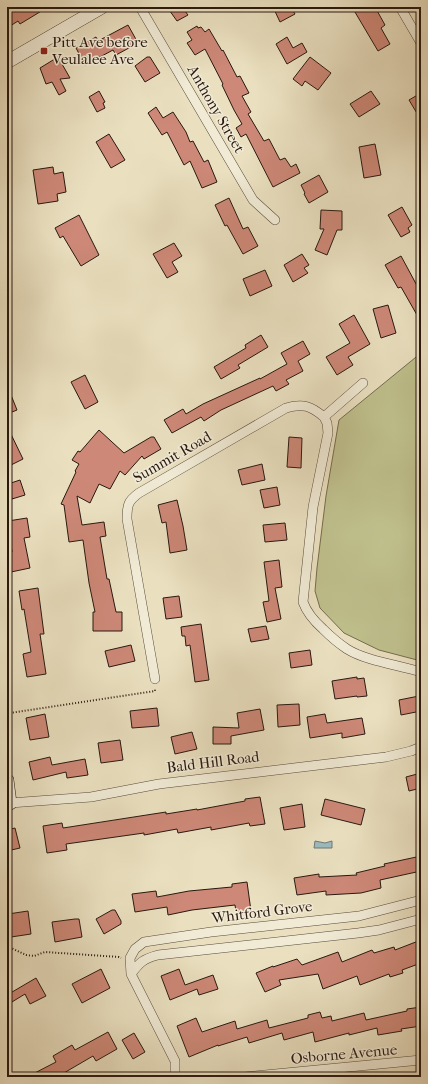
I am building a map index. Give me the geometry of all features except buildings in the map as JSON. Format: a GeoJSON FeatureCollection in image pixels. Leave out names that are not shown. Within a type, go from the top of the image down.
{"type":"FeatureCollection","features":[{"type":"Feature","properties":{"kind":"street"},"geometry":{"type":"LineString","coordinates":[[7,62],[102,7]]}},
{"type":"Feature","properties":{"kind":"street","name":"Anthony Street"},"geometry":{"type":"LineString","coordinates":[[140,7],[253,200],[276,220]]}},
{"type":"Feature","properties":{"kind":"street"},"geometry":{"type":"LineString","coordinates":[[400,7],[421,42]]}},
{"type":"Feature","properties":{"kind":"street"},"geometry":{"type":"LineString","coordinates":[[363,383],[324,417],[327,423],[328,434],[313,507],[303,602],[306,611],[314,620],[348,650],[372,659],[421,672]]}},
{"type":"Feature","properties":{"kind":"street","name":"Summit Road"},"geometry":{"type":"LineString","coordinates":[[155,679],[127,519],[127,508],[130,499],[286,408],[296,405],[306,406],[315,409],[324,417]]}},
{"type":"Feature","properties":{"kind":"street","name":"Bald Hill Road"},"geometry":{"type":"LineString","coordinates":[[9,804],[91,797],[159,784],[386,757],[421,747]]}},
{"type":"Feature","properties":{"kind":"street"},"geometry":{"type":"LineString","coordinates":[[7,780],[9,804]]}},
{"type":"Feature","properties":{"kind":"street","name":"Whitford Grove"},"geometry":{"type":"LineString","coordinates":[[175,1077],[174,1061],[131,974],[130,958],[135,949],[144,942],[210,932],[359,916],[421,900]]}},
{"type":"Feature","properties":{"kind":"street","name":"Whitford Grove"},"geometry":{"type":"LineString","coordinates":[[131,974],[140,963],[147,958],[158,955],[358,933],[379,930],[421,919]]}},
{"type":"Feature","properties":{"kind":"street","name":"Osborne Avenue"},"geometry":{"type":"LineString","coordinates":[[245,1077],[421,1060]]}},
{"type":"Feature","properties":{"kind":"path"},"geometry":{"type":"LineString","coordinates":[[7,714],[155,691],[155,679]]}},
{"type":"Feature","properties":{"kind":"path"},"geometry":{"type":"LineString","coordinates":[[7,946],[26,955],[34,956],[45,952],[119,957],[124,960]]}},
{"type":"Feature","properties":{"kind":"green space"},"geometry":{"type":"Polygon","coordinates":[[[421,353],[421,661],[379,650],[344,633],[320,608],[315,591],[326,496],[339,420],[421,353]]]}},
{"type":"Feature","properties":{"kind":"water"},"geometry":{"type":"Polygon","coordinates":[[[315,841],[325,843],[332,841],[332,848],[314,848],[315,841]]]}},
{"type":"Feature","properties":{"kind":"place","name":"Pitt Ave before Veulalee Ave"},"geometry":{"type":"Point","coordinates":[44,51]}}]}
